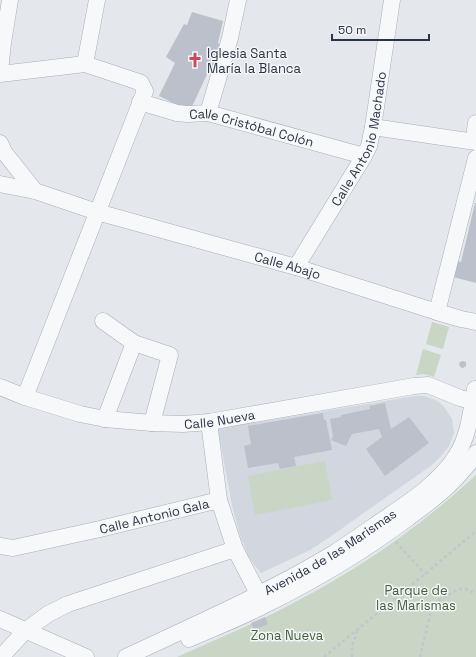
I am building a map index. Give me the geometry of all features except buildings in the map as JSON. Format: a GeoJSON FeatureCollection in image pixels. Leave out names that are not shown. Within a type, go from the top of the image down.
{"type":"FeatureCollection","features":[{"type":"Feature","properties":{"kind":"street"},"geometry":{"type":"LineString","coordinates":[[10,0],[1,42],[0,73],[85,64],[136,80],[141,83],[145,91],[25,397]]}},
{"type":"Feature","properties":{"kind":"street"},"geometry":{"type":"LineString","coordinates":[[85,64],[97,0]]}},
{"type":"Feature","properties":{"kind":"street"},"geometry":{"type":"LineString","coordinates":[[208,113],[230,38],[238,0]]}},
{"type":"Feature","properties":{"kind":"street","name":"Calle Antonio Machado"},"geometry":{"type":"LineString","coordinates":[[296,267],[369,146],[392,0]]}},
{"type":"Feature","properties":{"kind":"street","name":"Calle Cristóbal Colón"},"geometry":{"type":"LineString","coordinates":[[140,102],[177,113],[208,113],[364,156]]}},
{"type":"Feature","properties":{"kind":"street"},"geometry":{"type":"LineString","coordinates":[[476,123],[476,138]]}},
{"type":"Feature","properties":{"kind":"street"},"geometry":{"type":"LineString","coordinates":[[373,127],[476,142]]}},
{"type":"Feature","properties":{"kind":"street"},"geometry":{"type":"LineString","coordinates":[[0,143],[4,152],[35,191]]}},
{"type":"Feature","properties":{"kind":"street"},"geometry":{"type":"LineString","coordinates":[[437,312],[476,158]]}},
{"type":"Feature","properties":{"kind":"street","name":"Calle Abajo"},"geometry":{"type":"LineString","coordinates":[[0,184],[35,191],[97,212],[296,267],[437,312],[476,322]]}},
{"type":"Feature","properties":{"kind":"street"},"geometry":{"type":"LineString","coordinates":[[103,321],[134,343],[170,355],[152,424]]}},
{"type":"Feature","properties":{"kind":"street"},"geometry":{"type":"LineString","coordinates":[[105,419],[134,343]]}},
{"type":"Feature","properties":{"kind":"street","name":"Calle Nueva"},"geometry":{"type":"LineString","coordinates":[[0,387],[25,397],[80,414],[105,419],[152,424],[209,422],[414,386],[428,385],[442,391],[460,398],[475,392],[472,382],[457,390],[442,391]]}},
{"type":"Feature","properties":{"kind":"street","name":"Calle Nueva"},"geometry":{"type":"LineString","coordinates":[[442,391],[459,409],[467,429]]}},
{"type":"Feature","properties":{"kind":"street","name":"Avenida de las Marismas"},"geometry":{"type":"LineString","coordinates":[[148,657],[261,600],[298,573],[341,549],[425,489],[451,464],[460,449],[467,429],[475,392]]}},
{"type":"Feature","properties":{"kind":"street"},"geometry":{"type":"LineString","coordinates":[[209,422],[219,500]]}},
{"type":"Feature","properties":{"kind":"street","name":"Avenida de las Marismas"},"geometry":{"type":"LineString","coordinates":[[126,657],[333,568],[383,537],[444,490],[466,467],[476,453]]}},
{"type":"Feature","properties":{"kind":"street","name":"Calle Antonio Gala"},"geometry":{"type":"LineString","coordinates":[[0,546],[13,548],[100,530],[219,500],[235,549],[261,600]]}},
{"type":"Feature","properties":{"kind":"street"},"geometry":{"type":"LineString","coordinates":[[0,657],[25,631],[48,614],[68,604],[235,549]]}},
{"type":"Feature","properties":{"kind":"street"},"geometry":{"type":"LineString","coordinates":[[0,619],[86,657]]}},
{"type":"Feature","properties":{"kind":"path"},"geometry":{"type":"LineString","coordinates":[[324,657],[476,531]]}},
{"type":"Feature","properties":{"kind":"path"},"geometry":{"type":"LineString","coordinates":[[395,541],[425,574]]}},
{"type":"Feature","properties":{"kind":"path"},"geometry":{"type":"LineString","coordinates":[[420,657],[431,611],[437,601],[459,589],[466,589],[476,594]]}},
{"type":"Feature","properties":{"kind":"path"},"geometry":{"type":"LineString","coordinates":[[352,657],[352,646],[357,630]]}},
{"type":"Feature","properties":{"kind":"shaded area"},"geometry":{"type":"Polygon","coordinates":[[[415,396],[424,396],[440,403],[452,419],[454,433],[449,446],[442,455],[432,465],[324,541],[310,550],[261,573],[249,558],[240,535],[232,505],[218,429],[415,396]]]}},
{"type":"Feature","properties":{"kind":"green space"},"geometry":{"type":"Polygon","coordinates":[[[432,322],[449,327],[443,349],[426,344],[432,322]]]}},
{"type":"Feature","properties":{"kind":"green space"},"geometry":{"type":"Polygon","coordinates":[[[423,349],[441,355],[434,377],[424,374],[416,375],[423,349]]]}},
{"type":"Feature","properties":{"kind":"green space"},"geometry":{"type":"Polygon","coordinates":[[[325,461],[332,500],[255,515],[248,476],[325,461]]]}},
{"type":"Feature","properties":{"kind":"green space","name":"Parque de las Marismas"},"geometry":{"type":"Polygon","coordinates":[[[476,475],[476,657],[177,657],[281,610],[344,575],[412,528],[476,475]]]}},
{"type":"Feature","properties":{"kind":"place","name":"Iglesia Santa María la Blanca"},"geometry":{"type":"Point","coordinates":[195,60]}},
{"type":"Feature","properties":{"kind":"park label","name":"Zona Nueva"},"geometry":{"type":"Point","coordinates":[287,635]}}]}
